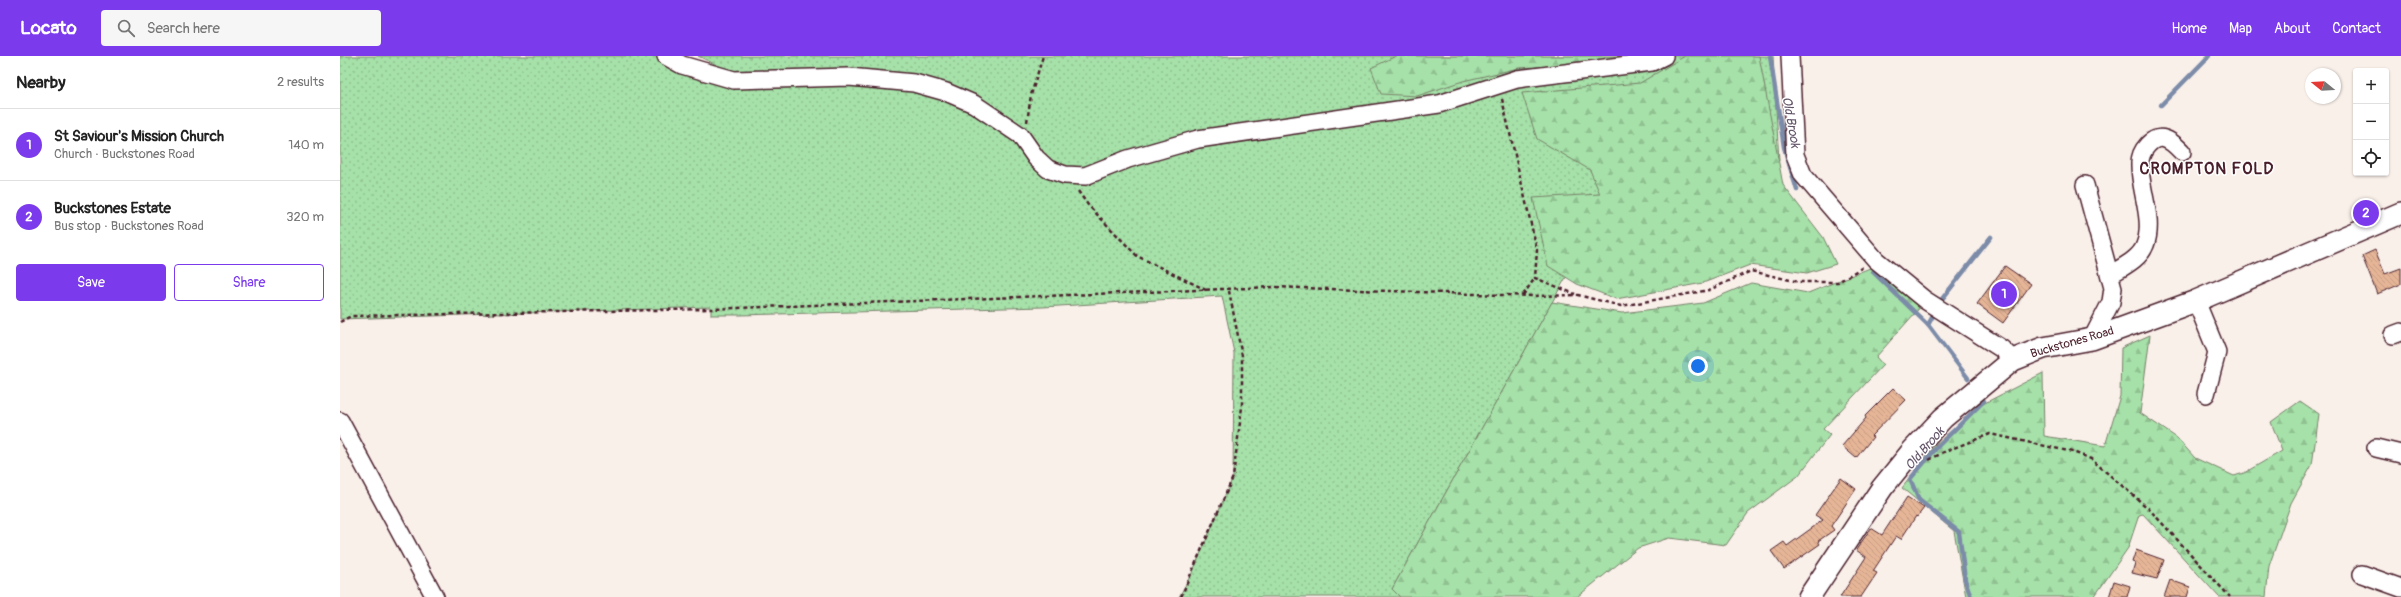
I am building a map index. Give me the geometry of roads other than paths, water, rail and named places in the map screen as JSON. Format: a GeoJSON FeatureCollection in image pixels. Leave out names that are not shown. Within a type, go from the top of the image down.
{"type":"FeatureCollection","features":[{"type":"Feature","properties":{"kind":"main road","name":"Buckstones Road"},"geometry":{"type":"LineString","coordinates":[[1809,597],[1882,488],[1902,464],[1943,418],[2013,360],[2043,348],[2092,339],[2196,301],[2401,213]]}},
{"type":"Feature","properties":{"kind":"street"},"geometry":{"type":"LineString","coordinates":[[666,56],[682,65],[734,80],[849,77],[914,83],[946,92],[974,104],[1022,137],[1036,158],[1048,169],[1066,174],[1085,176],[1128,159],[1198,139],[1439,104],[1517,79],[1652,62],[1664,56]]}},
{"type":"Feature","properties":{"kind":"street"},"geometry":{"type":"LineString","coordinates":[[1790,56],[1795,155],[1803,175],[1876,260],[1930,303],[2002,349],[2013,360]]}},
{"type":"Feature","properties":{"kind":"street"},"geometry":{"type":"LineString","coordinates":[[2110,275],[2134,259],[2145,245],[2147,222],[2140,163],[2143,151],[2153,140],[2159,138],[2166,139],[2182,152]]}},
{"type":"Feature","properties":{"kind":"street"},"geometry":{"type":"LineString","coordinates":[[2084,186],[2113,288],[2111,302],[2092,339]]}},
{"type":"Feature","properties":{"kind":"street"},"geometry":{"type":"LineString","coordinates":[[2196,301],[2216,352],[2206,394]]}},
{"type":"Feature","properties":{"kind":"street"},"geometry":{"type":"LineString","coordinates":[[340,420],[435,597]]}},
{"type":"Feature","properties":{"kind":"street"},"geometry":{"type":"LineString","coordinates":[[2376,448],[2401,454]]}},
{"type":"Feature","properties":{"kind":"street"},"geometry":{"type":"LineString","coordinates":[[2362,574],[2401,588]]}},
{"type":"Feature","properties":{"kind":"waterway","name":"Old Brook"},"geometry":{"type":"LineString","coordinates":[[1770,56],[1784,147],[1797,190]]}},
{"type":"Feature","properties":{"kind":"waterway"},"geometry":{"type":"LineString","coordinates":[[2161,105],[2209,56]]}},
{"type":"Feature","properties":{"kind":"waterway"},"geometry":{"type":"LineString","coordinates":[[1928,325],[1942,299],[1991,237]]}},
{"type":"Feature","properties":{"kind":"waterway","name":"Old Brook"},"geometry":{"type":"LineString","coordinates":[[1873,272],[1928,325],[1968,378]]}},
{"type":"Feature","properties":{"kind":"waterway","name":"Old Brook"},"geometry":{"type":"LineString","coordinates":[[1971,597],[1965,580],[1959,532],[1919,500],[1910,479],[1939,445],[1984,401]]}},
{"type":"Feature","properties":{"kind":"place","name":"Buckstones Estate"},"geometry":{"type":"Point","coordinates":[2366,213]}},
{"type":"Feature","properties":{"kind":"place","name":"St Saviour's Mission Church"},"geometry":{"type":"Point","coordinates":[2004,294]}},
{"type":"Feature","properties":{"kind":"district","name":"CROMPTON FOLD"},"geometry":{"type":"Point","coordinates":[2207,168]}}]}
